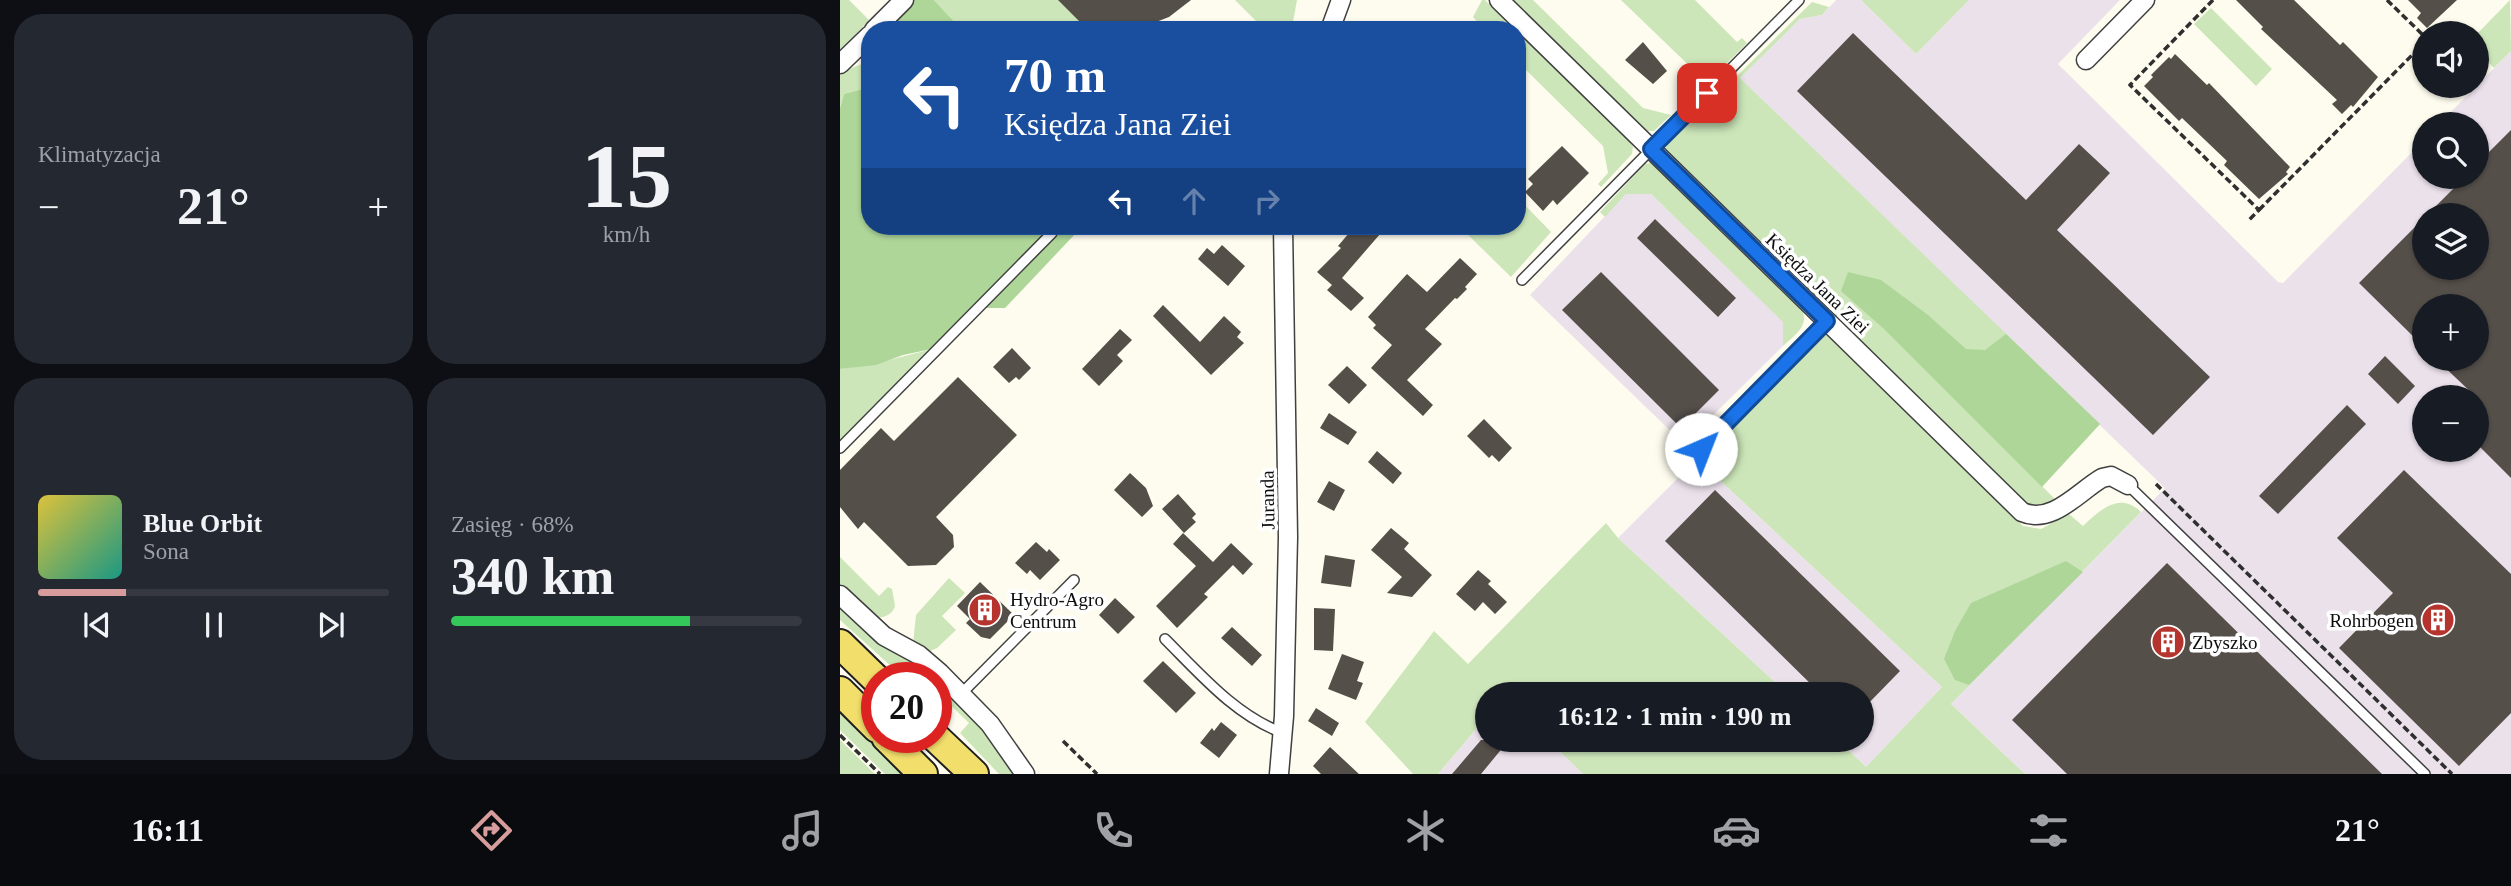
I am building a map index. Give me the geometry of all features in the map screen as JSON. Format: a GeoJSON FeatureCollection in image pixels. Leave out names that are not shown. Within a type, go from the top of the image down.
{"type":"FeatureCollection","features":[{"type":"Feature","properties":{"kind":"main road"},"geometry":{"type":"LineString","coordinates":[[840,644],[861,664]]}},
{"type":"Feature","properties":{"kind":"main road"},"geometry":{"type":"LineString","coordinates":[[840,691],[861,712]]}},
{"type":"Feature","properties":{"kind":"main road"},"geometry":{"type":"LineString","coordinates":[[902,753],[923,774]]}},
{"type":"Feature","properties":{"kind":"main road"},"geometry":{"type":"LineString","coordinates":[[952,753],[974,774]]}},
{"type":"Feature","properties":{"kind":"street"},"geometry":{"type":"LineString","coordinates":[[883,21],[904,0]]}},
{"type":"Feature","properties":{"kind":"street"},"geometry":{"type":"LineString","coordinates":[[1333,21],[1341,0]]}},
{"type":"Feature","properties":{"kind":"street","name":"Księdza Jana Ziei"},"geometry":{"type":"LineString","coordinates":[[1499,0],[1520,21]]}},
{"type":"Feature","properties":{"kind":"street"},"geometry":{"type":"LineString","coordinates":[[2086,60],[2146,0]]}},
{"type":"Feature","properties":{"kind":"street","name":"Księdza Jana Ziei"},"geometry":{"type":"LineString","coordinates":[[1526,26],[2022,512],[2031,516],[2051,512],[2102,478],[2111,476],[2128,485]]}},
{"type":"Feature","properties":{"kind":"street"},"geometry":{"type":"LineString","coordinates":[[840,64],[861,43]]}},
{"type":"Feature","properties":{"kind":"street","name":"Juranda"},"geometry":{"type":"LineString","coordinates":[[1279,774],[1283,733],[1288,537],[1283,235]]}},
{"type":"Feature","properties":{"kind":"street"},"geometry":{"type":"LineString","coordinates":[[840,595],[877,630],[919,655],[961,694],[990,723],[1025,774]]}},
{"type":"Feature","properties":{"kind":"lane"},"geometry":{"type":"LineString","coordinates":[[1522,280],[1799,0]]}},
{"type":"Feature","properties":{"kind":"lane"},"geometry":{"type":"LineString","coordinates":[[840,449],[1050,235]]}},
{"type":"Feature","properties":{"kind":"lane"},"geometry":{"type":"LineString","coordinates":[[1701,449],[1827,321]]}},
{"type":"Feature","properties":{"kind":"lane"},"geometry":{"type":"LineString","coordinates":[[2128,485],[2426,774]]}},
{"type":"Feature","properties":{"kind":"lane"},"geometry":{"type":"LineString","coordinates":[[961,694],[1074,580]]}},
{"type":"Feature","properties":{"kind":"lane"},"geometry":{"type":"LineString","coordinates":[[1165,639],[1239,708],[1266,726],[1283,733]]}},
{"type":"Feature","properties":{"kind":"path"},"geometry":{"type":"LineString","coordinates":[[2213,0],[2130,85],[2259,210]]}},
{"type":"Feature","properties":{"kind":"path"},"geometry":{"type":"LineString","coordinates":[[2387,0],[2412,24]]}},
{"type":"Feature","properties":{"kind":"path"},"geometry":{"type":"LineString","coordinates":[[2249,220],[2412,55]]}},
{"type":"Feature","properties":{"kind":"path"},"geometry":{"type":"LineString","coordinates":[[2156,484],[2452,774]]}},
{"type":"Feature","properties":{"kind":"path"},"geometry":{"type":"LineString","coordinates":[[840,735],[880,774]]}},
{"type":"Feature","properties":{"kind":"path"},"geometry":{"type":"LineString","coordinates":[[1063,741],[1097,774]]}},
{"type":"Feature","properties":{"kind":"shaded area","name":"Rohrbogen"},"geometry":{"type":"Polygon","coordinates":[[[1836,0],[1861,0],[1916,54],[1969,0],[2120,0],[2058,64],[2278,282],[2283,283],[2412,152],[2412,189],[2489,189],[2489,112],[2451,112],[2465,98],[2489,98],[2489,73],[2511,51],[2511,774],[2025,774],[1951,704],[2165,488],[1740,78],[1800,19],[1822,15],[1836,0]]]}},
{"type":"Feature","properties":{"kind":"shaded area"},"geometry":{"type":"Polygon","coordinates":[[[1626,194],[1651,194],[1784,322],[1783,346],[1684,444],[1530,295],[1626,194]]]}},
{"type":"Feature","properties":{"kind":"shaded area"},"geometry":{"type":"Polygon","coordinates":[[[1697,459],[1942,687],[1866,767],[1850,752],[1874,752],[1874,682],[1775,682],[1618,538],[1697,459]]]}},
{"type":"Feature","properties":{"kind":"shaded area"},"geometry":{"type":"Polygon","coordinates":[[[1475,730],[1475,752],[1560,752],[1583,774],[1438,774],[1475,730]]]}},
{"type":"Feature","properties":{"kind":"green space"},"geometry":{"type":"Polygon","coordinates":[[[840,0],[849,0],[869,20],[861,21],[861,29],[840,52],[840,0]]]}},
{"type":"Feature","properties":{"kind":"green space"},"geometry":{"type":"Polygon","coordinates":[[[911,0],[934,0],[954,21],[892,21],[911,0]]]}},
{"type":"Feature","properties":{"kind":"green space"},"geometry":{"type":"Polygon","coordinates":[[[934,0],[1064,0],[1085,21],[954,21],[934,0]]]}},
{"type":"Feature","properties":{"kind":"green space"},"geometry":{"type":"Polygon","coordinates":[[[1235,0],[1297,0],[1293,21],[1256,21],[1235,0]]]}},
{"type":"Feature","properties":{"kind":"green space"},"geometry":{"type":"Polygon","coordinates":[[[1482,0],[1485,0],[1506,21],[1477,21],[1473,17],[1482,0]]]}},
{"type":"Feature","properties":{"kind":"green space"},"geometry":{"type":"Polygon","coordinates":[[[1511,0],[1533,0],[1643,108],[1671,115],[1654,131],[1644,131],[1511,0]]]}},
{"type":"Feature","properties":{"kind":"green space"},"geometry":{"type":"Polygon","coordinates":[[[1621,0],[1695,0],[1737,42],[1742,38],[1747,43],[1695,95],[1689,90],[1701,77],[1621,0]]]}},
{"type":"Feature","properties":{"kind":"green space"},"geometry":{"type":"Polygon","coordinates":[[[1861,0],[1969,0],[1916,54],[1861,0]]]}},
{"type":"Feature","properties":{"kind":"green space"},"geometry":{"type":"Polygon","coordinates":[[[2510,0],[2511,51],[2494,68],[2489,63],[2489,22],[2510,0]]]}},
{"type":"Feature","properties":{"kind":"green space"},"geometry":{"type":"Polygon","coordinates":[[[1812,2],[1829,7],[1822,15],[1800,19],[1740,78],[2100,424],[2042,486],[2055,499],[2047,504],[2036,506],[2024,502],[1665,151],[1667,145],[1812,2]]]}},
{"type":"Feature","properties":{"kind":"green space"},"geometry":{"type":"Polygon","coordinates":[[[2211,8],[2272,69],[2256,86],[2194,24],[2211,8]]]}},
{"type":"Feature","properties":{"kind":"green space"},"geometry":{"type":"Polygon","coordinates":[[[1526,41],[1628,139],[1633,147],[1632,154],[1601,187],[1598,184],[1608,173],[1603,146],[1526,70],[1526,41]]]}},
{"type":"Feature","properties":{"kind":"green space"},"geometry":{"type":"Polygon","coordinates":[[[861,64],[861,89],[844,94],[840,107],[840,75],[861,64]]]}},
{"type":"Feature","properties":{"kind":"green space"},"geometry":{"type":"Polygon","coordinates":[[[861,89],[861,235],[1074,235],[1005,308],[984,308],[941,347],[903,355],[876,365],[840,369],[840,108],[844,94],[861,89]]]}},
{"type":"Feature","properties":{"kind":"green space"},"geometry":{"type":"Polygon","coordinates":[[[1654,162],[1801,308],[1804,314],[1803,325],[1783,346],[1783,322],[1651,194],[1626,194],[1605,217],[1600,212],[1645,164],[1654,162]]]}},
{"type":"Feature","properties":{"kind":"green space"},"geometry":{"type":"Polygon","coordinates":[[[1526,206],[1551,232],[1511,277],[1468,235],[1526,235],[1526,206]]]}},
{"type":"Feature","properties":{"kind":"green space"},"geometry":{"type":"Polygon","coordinates":[[[1848,272],[1881,280],[1928,315],[1966,349],[1985,350],[2006,334],[2100,424],[2042,487],[1883,328],[1841,291],[1848,272]]]}},
{"type":"Feature","properties":{"kind":"green space"},"geometry":{"type":"Polygon","coordinates":[[[1825,333],[2023,526],[2041,529],[2069,514],[2083,526],[2103,509],[2118,503],[2133,506],[2141,512],[1951,704],[2025,774],[1583,774],[1560,752],[1850,752],[1866,767],[1942,687],[1697,459],[1825,333]]]}},
{"type":"Feature","properties":{"kind":"green space"},"geometry":{"type":"Polygon","coordinates":[[[941,347],[840,443],[840,369],[941,347]]]}},
{"type":"Feature","properties":{"kind":"green space"},"geometry":{"type":"Polygon","coordinates":[[[1606,523],[1618,538],[1775,682],[1475,682],[1475,730],[1438,774],[1413,774],[1365,722],[1434,631],[1468,664],[1606,523]]]}},
{"type":"Feature","properties":{"kind":"green space"},"geometry":{"type":"Polygon","coordinates":[[[840,557],[879,596],[888,587],[892,589],[895,606],[889,614],[874,617],[840,584],[840,557]]]}},
{"type":"Feature","properties":{"kind":"green space"},"geometry":{"type":"Polygon","coordinates":[[[2066,561],[2083,572],[1969,685],[1955,680],[1944,659],[1955,631],[1971,603],[2066,561]]]}},
{"type":"Feature","properties":{"kind":"green space"},"geometry":{"type":"Polygon","coordinates":[[[949,578],[965,593],[942,616],[956,630],[937,648],[928,652],[913,644],[916,615],[949,578]]]}},
{"type":"Feature","properties":{"kind":"green space"},"geometry":{"type":"Polygon","coordinates":[[[840,605],[914,662],[886,662],[840,620],[840,605]]]}},
{"type":"Feature","properties":{"kind":"green space"},"geometry":{"type":"Polygon","coordinates":[[[952,696],[979,722],[1014,774],[999,774],[960,733],[969,723],[952,707],[952,696]]]}},
{"type":"Feature","properties":{"kind":"green space"},"geometry":{"type":"Polygon","coordinates":[[[840,711],[861,731],[861,751],[840,730],[840,711]]]}},
{"type":"Feature","properties":{"kind":"green space"},"geometry":{"type":"Polygon","coordinates":[[[840,740],[875,774],[840,774],[840,740]]]}},
{"type":"Feature","properties":{"kind":"green space"},"geometry":{"type":"Polygon","coordinates":[[[864,753],[883,753],[905,774],[885,774],[864,753]]]}},
{"type":"Feature","properties":{"kind":"building"},"geometry":{"type":"Polygon","coordinates":[[[1058,0],[1191,0],[1169,17],[1159,21],[1079,21],[1058,0]]]}},
{"type":"Feature","properties":{"kind":"building"},"geometry":{"type":"Polygon","coordinates":[[[2236,0],[2294,0],[2340,45],[2343,42],[2378,77],[2353,107],[2351,105],[2342,114],[2332,104],[2337,100],[2261,29],[2263,27],[2236,0]]]}},
{"type":"Feature","properties":{"kind":"building"},"geometry":{"type":"Polygon","coordinates":[[[2408,0],[2457,0],[2434,21],[2420,21],[2417,18],[2421,13],[2408,0]]]}},
{"type":"Feature","properties":{"kind":"building"},"geometry":{"type":"Polygon","coordinates":[[[1853,33],[2026,200],[2079,144],[2110,173],[2057,230],[2210,377],[2153,435],[1797,91],[1853,33]]]}},
{"type":"Feature","properties":{"kind":"building"},"geometry":{"type":"Polygon","coordinates":[[[1643,42],[1667,71],[1653,84],[1625,60],[1643,42]]]}},
{"type":"Feature","properties":{"kind":"building"},"geometry":{"type":"Polygon","coordinates":[[[2175,54],[2207,85],[2209,83],[2290,167],[2286,172],[2288,174],[2259,199],[2224,165],[2227,161],[2182,118],[2179,121],[2144,86],[2153,77],[2151,75],[2175,54]]]}},
{"type":"Feature","properties":{"kind":"building"},"geometry":{"type":"Polygon","coordinates":[[[2511,130],[2511,478],[2489,456],[2489,385],[2463,385],[2449,371],[2489,371],[2489,294],[2412,294],[2412,335],[2359,283],[2412,230],[2412,280],[2489,280],[2489,203],[2439,203],[2453,189],[2489,189],[2489,152],[2511,130]]]}},
{"type":"Feature","properties":{"kind":"building"},"geometry":{"type":"Polygon","coordinates":[[[1562,146],[1589,173],[1557,205],[1553,200],[1543,211],[1526,193],[1533,184],[1528,179],[1562,146]]]}},
{"type":"Feature","properties":{"kind":"building"},"geometry":{"type":"Polygon","coordinates":[[[1655,219],[1736,298],[1718,317],[1637,238],[1655,219]]]}},
{"type":"Feature","properties":{"kind":"building"},"geometry":{"type":"Polygon","coordinates":[[[1347,235],[1379,235],[1342,278],[1364,298],[1351,311],[1327,290],[1332,285],[1317,272],[1341,248],[1338,246],[1347,235]]]}},
{"type":"Feature","properties":{"kind":"building"},"geometry":{"type":"Polygon","coordinates":[[[1222,245],[1245,266],[1228,286],[1198,259],[1207,248],[1214,254],[1222,245]]]}},
{"type":"Feature","properties":{"kind":"building"},"geometry":{"type":"Polygon","coordinates":[[[1460,258],[1477,274],[1465,287],[1467,289],[1425,329],[1442,344],[1407,380],[1433,405],[1423,416],[1371,368],[1392,345],[1373,328],[1376,325],[1368,317],[1407,274],[1427,292],[1460,258]]]}},
{"type":"Feature","properties":{"kind":"building"},"geometry":{"type":"Polygon","coordinates":[[[1601,272],[1719,390],[1681,428],[1562,310],[1601,272]]]}},
{"type":"Feature","properties":{"kind":"building"},"geometry":{"type":"Polygon","coordinates":[[[1163,305],[1200,342],[1224,316],[1241,332],[1237,337],[1244,343],[1211,375],[1153,316],[1163,305]]]}},
{"type":"Feature","properties":{"kind":"building"},"geometry":{"type":"Polygon","coordinates":[[[1120,329],[1132,340],[1117,355],[1123,361],[1099,386],[1082,369],[1120,329]]]}},
{"type":"Feature","properties":{"kind":"building"},"geometry":{"type":"Polygon","coordinates":[[[1012,348],[1031,368],[1019,380],[1016,377],[1009,383],[993,367],[1012,348]]]}},
{"type":"Feature","properties":{"kind":"building"},"geometry":{"type":"Polygon","coordinates":[[[2385,356],[2414,385],[2398,404],[2368,374],[2385,356]]]}},
{"type":"Feature","properties":{"kind":"building"},"geometry":{"type":"Polygon","coordinates":[[[1347,366],[1367,385],[1349,404],[1328,385],[1347,366]]]}},
{"type":"Feature","properties":{"kind":"building"},"geometry":{"type":"Polygon","coordinates":[[[958,377],[1017,435],[936,517],[953,535],[954,547],[936,565],[908,566],[864,522],[858,529],[840,507],[840,470],[881,428],[894,441],[958,377]]]}},
{"type":"Feature","properties":{"kind":"building"},"geometry":{"type":"Polygon","coordinates":[[[2347,405],[2366,424],[2278,514],[2259,496],[2347,405]]]}},
{"type":"Feature","properties":{"kind":"building"},"geometry":{"type":"Polygon","coordinates":[[[1329,413],[1357,432],[1348,445],[1320,428],[1329,413]]]}},
{"type":"Feature","properties":{"kind":"building"},"geometry":{"type":"Polygon","coordinates":[[[1484,419],[1512,448],[1499,462],[1492,455],[1489,458],[1467,436],[1484,419]]]}},
{"type":"Feature","properties":{"kind":"building"},"geometry":{"type":"Polygon","coordinates":[[[1377,451],[1402,473],[1393,484],[1368,462],[1377,451]]]}},
{"type":"Feature","properties":{"kind":"building","name":"Rohrbogen"},"geometry":{"type":"Polygon","coordinates":[[[2404,470],[2511,574],[2511,713],[2459,766],[2339,648],[2393,593],[2337,538],[2404,470]]]}},
{"type":"Feature","properties":{"kind":"building"},"geometry":{"type":"Polygon","coordinates":[[[1130,473],[1146,488],[1153,506],[1142,517],[1114,490],[1130,473]]]}},
{"type":"Feature","properties":{"kind":"building"},"geometry":{"type":"Polygon","coordinates":[[[1329,481],[1345,490],[1334,511],[1317,502],[1329,481]]]}},
{"type":"Feature","properties":{"kind":"building"},"geometry":{"type":"Polygon","coordinates":[[[1715,490],[1900,671],[1874,698],[1874,682],[1809,682],[1665,541],[1715,490]]]}},
{"type":"Feature","properties":{"kind":"building"},"geometry":{"type":"Polygon","coordinates":[[[1178,494],[1196,514],[1192,518],[1196,522],[1184,533],[1162,509],[1178,494]]]}},
{"type":"Feature","properties":{"kind":"building"},"geometry":{"type":"Polygon","coordinates":[[[1391,528],[1409,543],[1404,549],[1432,575],[1412,597],[1387,593],[1402,577],[1371,550],[1391,528]]]}},
{"type":"Feature","properties":{"kind":"building"},"geometry":{"type":"Polygon","coordinates":[[[1183,533],[1213,562],[1231,543],[1253,564],[1243,575],[1233,565],[1204,594],[1208,597],[1177,628],[1156,606],[1196,566],[1173,544],[1183,533]]]}},
{"type":"Feature","properties":{"kind":"building"},"geometry":{"type":"Polygon","coordinates":[[[1036,542],[1047,552],[1049,549],[1060,560],[1040,580],[1030,570],[1027,574],[1015,563],[1036,542]]]}},
{"type":"Feature","properties":{"kind":"building"},"geometry":{"type":"Polygon","coordinates":[[[1325,555],[1355,560],[1351,587],[1321,583],[1325,555]]]}},
{"type":"Feature","properties":{"kind":"building","name":"Zbyszko"},"geometry":{"type":"Polygon","coordinates":[[[2167,563],[2382,774],[2067,774],[2012,720],[2167,563]]]}},
{"type":"Feature","properties":{"kind":"building"},"geometry":{"type":"Polygon","coordinates":[[[1478,570],[1491,581],[1488,584],[1507,602],[1495,614],[1483,602],[1475,611],[1456,594],[1478,570]]]}},
{"type":"Feature","properties":{"kind":"building","name":"Hydro-Agro Centrum"},"geometry":{"type":"Polygon","coordinates":[[[980,582],[1014,615],[990,639],[981,637],[966,623],[970,619],[957,606],[980,582]]]}},
{"type":"Feature","properties":{"kind":"building"},"geometry":{"type":"Polygon","coordinates":[[[1115,598],[1135,617],[1118,634],[1099,615],[1115,598]]]}},
{"type":"Feature","properties":{"kind":"building"},"geometry":{"type":"Polygon","coordinates":[[[1314,608],[1335,609],[1333,651],[1314,650],[1314,608]]]}},
{"type":"Feature","properties":{"kind":"building"},"geometry":{"type":"Polygon","coordinates":[[[1232,627],[1262,655],[1252,666],[1221,638],[1232,627]]]}},
{"type":"Feature","properties":{"kind":"building"},"geometry":{"type":"Polygon","coordinates":[[[1342,654],[1364,662],[1357,681],[1363,683],[1356,700],[1328,689],[1342,654]]]}},
{"type":"Feature","properties":{"kind":"building"},"geometry":{"type":"Polygon","coordinates":[[[1163,661],[1196,693],[1176,713],[1143,681],[1163,661]]]}},
{"type":"Feature","properties":{"kind":"building"},"geometry":{"type":"Polygon","coordinates":[[[1316,708],[1339,723],[1332,736],[1308,721],[1316,708]]]}},
{"type":"Feature","properties":{"kind":"building"},"geometry":{"type":"Polygon","coordinates":[[[1221,722],[1237,735],[1219,758],[1200,743],[1212,728],[1214,731],[1221,722]]]}},
{"type":"Feature","properties":{"kind":"building"},"geometry":{"type":"Polygon","coordinates":[[[1330,747],[1359,774],[1321,774],[1313,766],[1330,747]]]}},
{"type":"Feature","properties":{"kind":"building"},"geometry":{"type":"Polygon","coordinates":[[[1475,747],[1475,752],[1499,752],[1481,774],[1452,774],[1475,747]]]}},
{"type":"Feature","properties":{"kind":"place","name":"Hydro-Agro Centrum"},"geometry":{"type":"Point","coordinates":[985,610]}},
{"type":"Feature","properties":{"kind":"place","name":"Rohrbogen"},"geometry":{"type":"Point","coordinates":[2438,620]}},
{"type":"Feature","properties":{"kind":"place","name":"Zbyszko"},"geometry":{"type":"Point","coordinates":[2168,642]}},
{"type":"Feature","properties":{"kind":"route"},"geometry":{"type":"LineString","coordinates":[[1701,449],[1827,321],[1651,149],[1707,93]]}}]}
